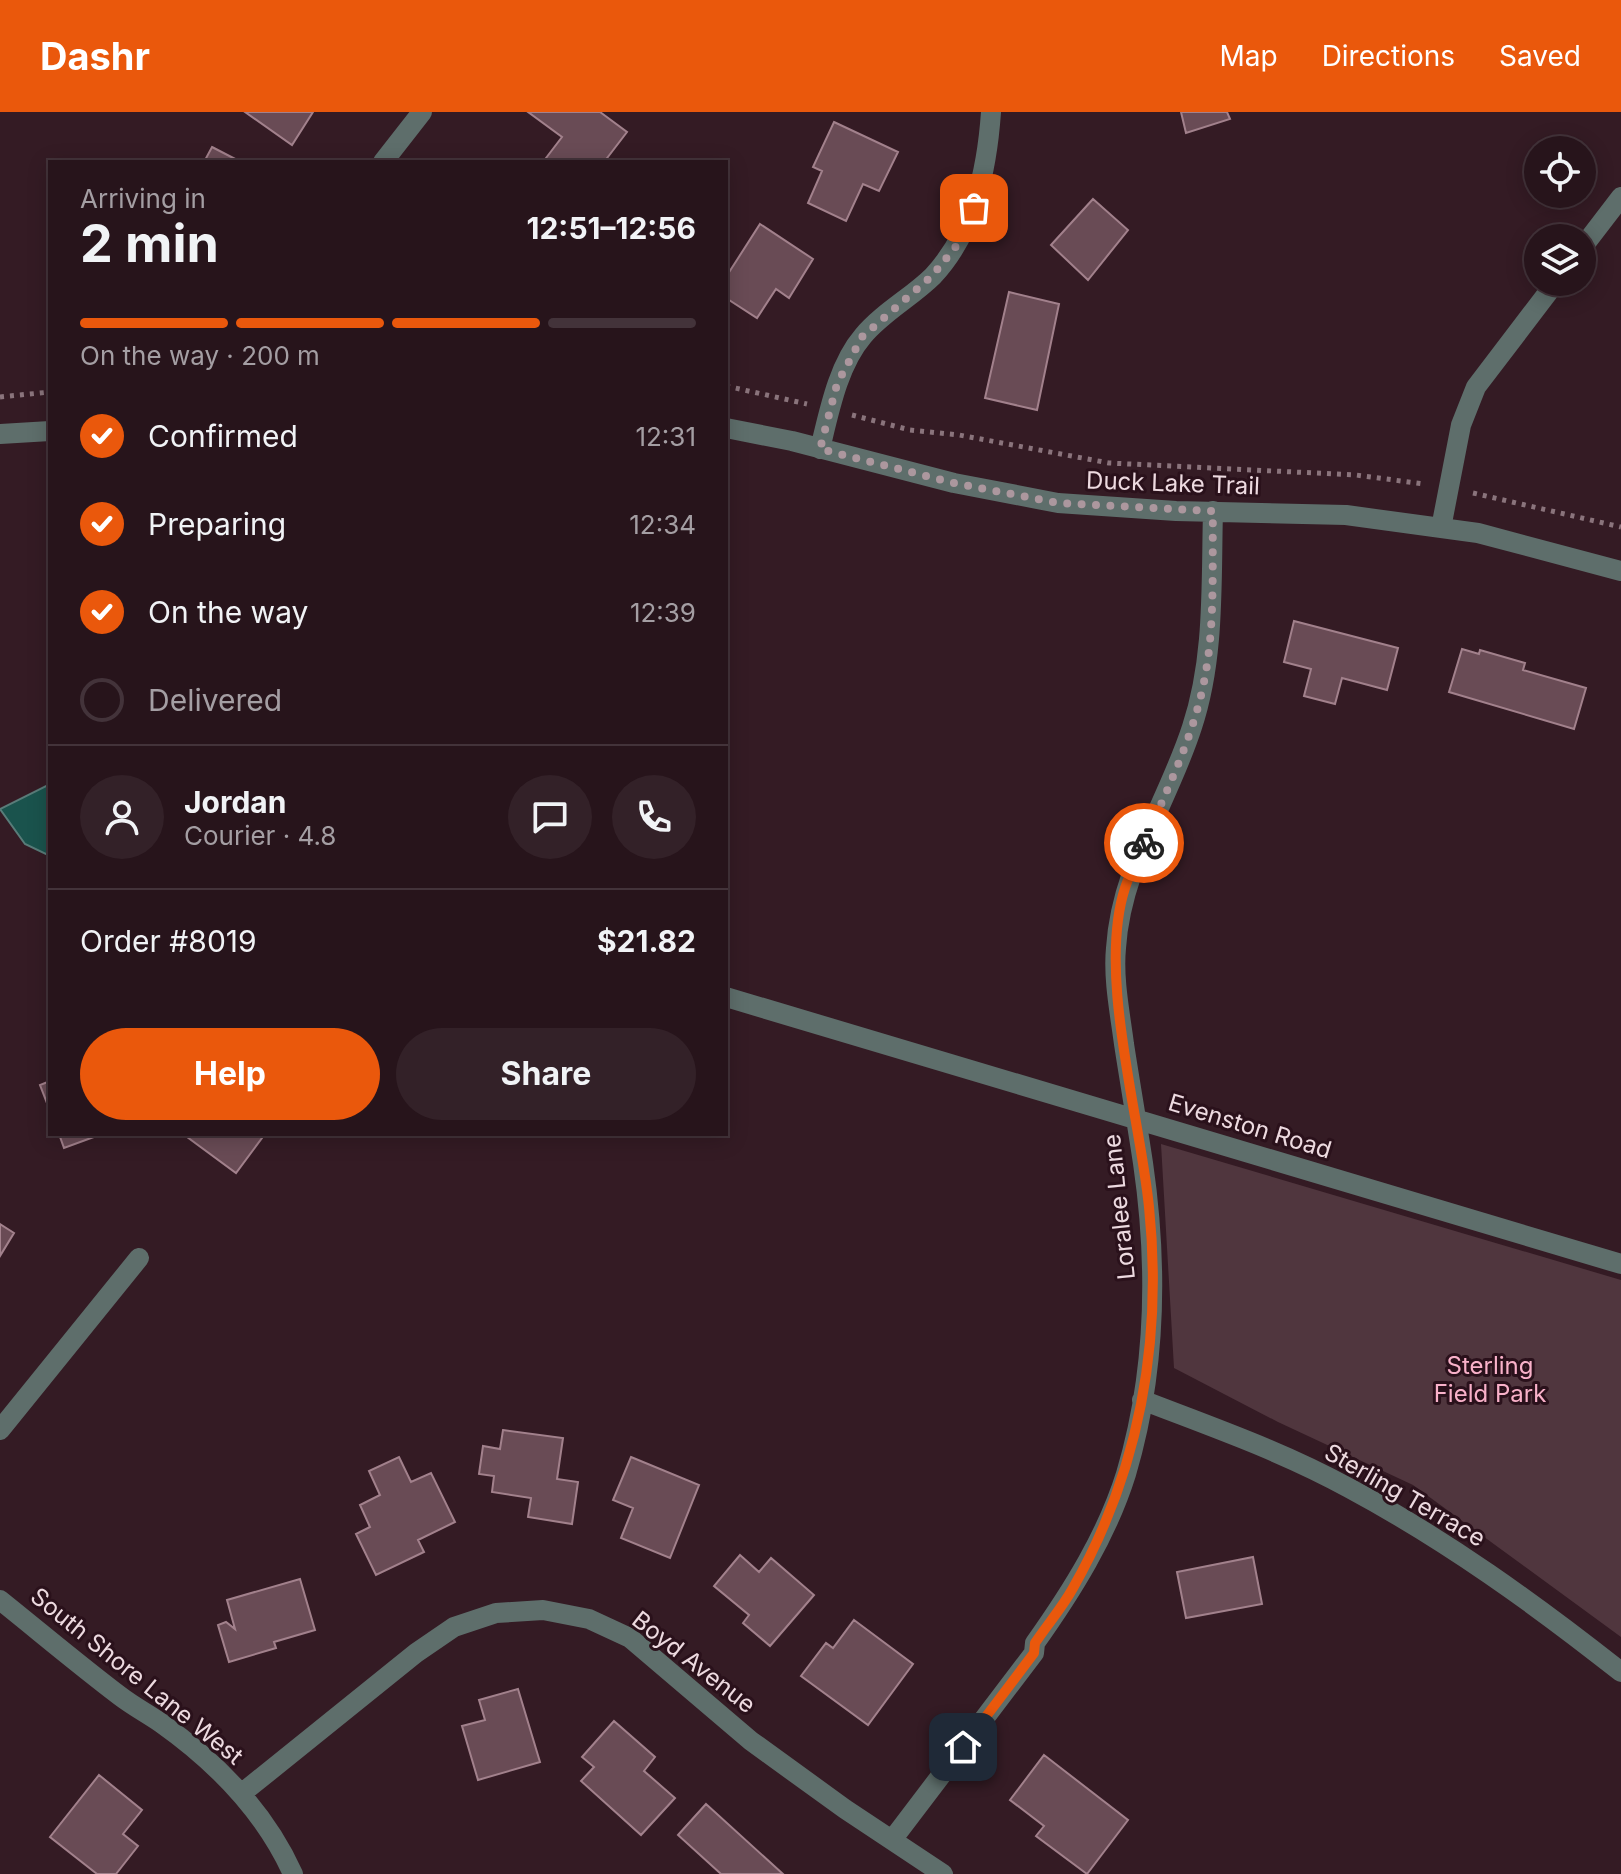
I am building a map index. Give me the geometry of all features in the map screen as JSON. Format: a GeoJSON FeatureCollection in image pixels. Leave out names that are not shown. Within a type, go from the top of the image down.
{"type":"FeatureCollection","features":[{"type":"Feature","properties":{"kind":"street"},"geometry":{"type":"LineString","coordinates":[[385,160],[422,112]]}},
{"type":"Feature","properties":{"kind":"street"},"geometry":{"type":"LineString","coordinates":[[820,449],[837,384],[862,337],[932,276],[957,245],[974,208],[989,151],[991,112]]}},
{"type":"Feature","properties":{"kind":"street"},"geometry":{"type":"LineString","coordinates":[[1596,230],[1621,197]]}},
{"type":"Feature","properties":{"kind":"street"},"geometry":{"type":"LineString","coordinates":[[1441,528],[1461,425],[1476,387],[1545,296]]}},
{"type":"Feature","properties":{"kind":"street","name":"Duck Lake Trail"},"geometry":{"type":"LineString","coordinates":[[728,428],[954,483],[1058,503],[1346,515],[1478,533],[1621,571]]}},
{"type":"Feature","properties":{"kind":"street"},"geometry":{"type":"LineString","coordinates":[[0,434],[48,431]]}},
{"type":"Feature","properties":{"kind":"street","name":"Loralee Lane"},"geometry":{"type":"LineString","coordinates":[[892,1840],[1034,1653],[1035,1643],[1072,1591],[1101,1534],[1125,1474],[1142,1400],[1154,1298],[1149,1208],[1119,1007],[1115,949],[1124,890],[1178,766],[1193,725],[1206,670],[1213,511]]}},
{"type":"Feature","properties":{"kind":"street","name":"Evenston Road"},"geometry":{"type":"LineString","coordinates":[[728,998],[1621,1264]]}},
{"type":"Feature","properties":{"kind":"street"},"geometry":{"type":"LineString","coordinates":[[0,1430],[139,1258]]}},
{"type":"Feature","properties":{"kind":"street","name":"Sterling Terrace"},"geometry":{"type":"LineString","coordinates":[[1142,1400],[1234,1435],[1348,1487],[1456,1550],[1560,1623],[1621,1672]]}},
{"type":"Feature","properties":{"kind":"street","name":"South Shore Lane West"},"geometry":{"type":"LineString","coordinates":[[0,1600],[122,1698],[203,1756],[241,1794],[281,1848],[293,1874]]}},
{"type":"Feature","properties":{"kind":"street","name":"Boyd Avenue"},"geometry":{"type":"LineString","coordinates":[[241,1794],[416,1653],[454,1627],[496,1613],[543,1610],[589,1619],[630,1638],[751,1741],[943,1874]]}},
{"type":"Feature","properties":{"kind":"path"},"geometry":{"type":"LineString","coordinates":[[728,386],[910,430],[959,435],[1109,463],[1356,475],[1448,487],[1621,527]]}},
{"type":"Feature","properties":{"kind":"path"},"geometry":{"type":"LineString","coordinates":[[0,397],[48,392]]}},
{"type":"Feature","properties":{"kind":"green space","name":"Sterling Field Park"},"geometry":{"type":"Polygon","coordinates":[[[1161,1144],[1621,1280],[1621,1637],[1413,1485],[1278,1422],[1174,1368],[1161,1144]]]}},
{"type":"Feature","properties":{"kind":"shaded area"},"geometry":{"type":"Polygon","coordinates":[[[48,785],[48,855],[25,844],[0,809],[48,785]]]}},
{"type":"Feature","properties":{"kind":"building"},"geometry":{"type":"Polygon","coordinates":[[[245,112],[313,112],[292,145],[245,112]]]}},
{"type":"Feature","properties":{"kind":"building"},"geometry":{"type":"Polygon","coordinates":[[[528,112],[600,112],[627,132],[606,160],[545,160],[562,137],[528,112]]]}},
{"type":"Feature","properties":{"kind":"building"},"geometry":{"type":"Polygon","coordinates":[[[1181,112],[1227,112],[1230,119],[1186,133],[1181,112]]]}},
{"type":"Feature","properties":{"kind":"building"},"geometry":{"type":"Polygon","coordinates":[[[834,122],[898,152],[879,191],[863,184],[846,221],[808,203],[822,171],[813,167],[834,122]]]}},
{"type":"Feature","properties":{"kind":"building"},"geometry":{"type":"Polygon","coordinates":[[[212,147],[237,160],[205,160],[212,147]]]}},
{"type":"Feature","properties":{"kind":"building"},"geometry":{"type":"Polygon","coordinates":[[[1093,199],[1128,230],[1088,280],[1051,245],[1093,199]]]}},
{"type":"Feature","properties":{"kind":"building"},"geometry":{"type":"Polygon","coordinates":[[[760,224],[813,259],[789,298],[776,289],[757,318],[728,299],[728,274],[760,224]]]}},
{"type":"Feature","properties":{"kind":"building"},"geometry":{"type":"Polygon","coordinates":[[[1009,292],[1059,304],[1037,410],[985,398],[1009,292]]]}},
{"type":"Feature","properties":{"kind":"building"},"geometry":{"type":"Polygon","coordinates":[[[1294,621],[1398,648],[1387,690],[1342,678],[1335,704],[1304,696],[1311,669],[1284,662],[1294,621]]]}},
{"type":"Feature","properties":{"kind":"building"},"geometry":{"type":"Polygon","coordinates":[[[1462,649],[1479,654],[1480,650],[1525,663],[1523,670],[1586,688],[1574,729],[1449,692],[1462,649]]]}},
{"type":"Feature","properties":{"kind":"building"},"geometry":{"type":"Polygon","coordinates":[[[48,1082],[48,1106],[40,1085],[48,1082]]]}},
{"type":"Feature","properties":{"kind":"building"},"geometry":{"type":"Polygon","coordinates":[[[60,1136],[97,1136],[64,1148],[60,1136]]]}},
{"type":"Feature","properties":{"kind":"building"},"geometry":{"type":"Polygon","coordinates":[[[186,1136],[264,1136],[236,1173],[186,1136]]]}},
{"type":"Feature","properties":{"kind":"building"},"geometry":{"type":"Polygon","coordinates":[[[0,1224],[14,1233],[0,1256],[0,1224]]]}},
{"type":"Feature","properties":{"kind":"building"},"geometry":{"type":"Polygon","coordinates":[[[503,1430],[563,1438],[557,1479],[578,1482],[572,1524],[528,1517],[531,1498],[492,1492],[494,1476],[479,1474],[483,1446],[500,1449],[503,1430]]]}},
{"type":"Feature","properties":{"kind":"building"},"geometry":{"type":"Polygon","coordinates":[[[399,1457],[411,1482],[431,1473],[455,1522],[418,1540],[424,1552],[376,1575],[356,1534],[370,1527],[360,1505],[380,1495],[369,1471],[399,1457]]]}},
{"type":"Feature","properties":{"kind":"building"},"geometry":{"type":"Polygon","coordinates":[[[631,1457],[699,1485],[670,1558],[621,1538],[633,1508],[613,1500],[631,1457]]]}},
{"type":"Feature","properties":{"kind":"building"},"geometry":{"type":"Polygon","coordinates":[[[740,1555],[759,1572],[771,1558],[814,1595],[770,1646],[743,1623],[749,1615],[714,1586],[740,1555]]]}},
{"type":"Feature","properties":{"kind":"building"},"geometry":{"type":"Polygon","coordinates":[[[1253,1557],[1262,1604],[1186,1618],[1177,1572],[1253,1557]]]}},
{"type":"Feature","properties":{"kind":"building"},"geometry":{"type":"Polygon","coordinates":[[[300,1579],[315,1630],[274,1642],[276,1648],[229,1662],[218,1625],[226,1622],[235,1629],[227,1600],[300,1579]]]}},
{"type":"Feature","properties":{"kind":"building"},"geometry":{"type":"Polygon","coordinates":[[[854,1620],[913,1664],[868,1725],[801,1676],[826,1643],[833,1648],[854,1620]]]}},
{"type":"Feature","properties":{"kind":"building"},"geometry":{"type":"Polygon","coordinates":[[[518,1689],[540,1762],[478,1780],[462,1726],[485,1720],[479,1700],[518,1689]]]}},
{"type":"Feature","properties":{"kind":"building"},"geometry":{"type":"Polygon","coordinates":[[[614,1721],[655,1757],[644,1771],[675,1798],[641,1835],[581,1781],[594,1767],[582,1757],[614,1721]]]}},
{"type":"Feature","properties":{"kind":"building"},"geometry":{"type":"Polygon","coordinates":[[[1044,1755],[1128,1820],[1087,1874],[1036,1836],[1044,1826],[1010,1800],[1044,1755]]]}},
{"type":"Feature","properties":{"kind":"building"},"geometry":{"type":"Polygon","coordinates":[[[99,1775],[142,1810],[123,1834],[138,1846],[116,1874],[97,1874],[50,1837],[99,1775]]]}},
{"type":"Feature","properties":{"kind":"building"},"geometry":{"type":"Polygon","coordinates":[[[706,1804],[783,1874],[721,1874],[678,1835],[706,1804]]]}},
{"type":"Feature","properties":{"kind":"way so far"},"geometry":{"type":"LineString","coordinates":[[974,208],[957,245],[932,276],[862,337],[837,384],[820,449],[954,483],[1058,503],[1213,511],[1206,670],[1193,725],[1173,780],[1144,843]]}},
{"type":"Feature","properties":{"kind":"route"},"geometry":{"type":"LineString","coordinates":[[963,1747],[1034,1653],[1035,1643],[1072,1591],[1101,1534],[1125,1474],[1145,1387],[1154,1298],[1149,1208],[1119,1007],[1115,949],[1124,890],[1144,843]]}}]}
